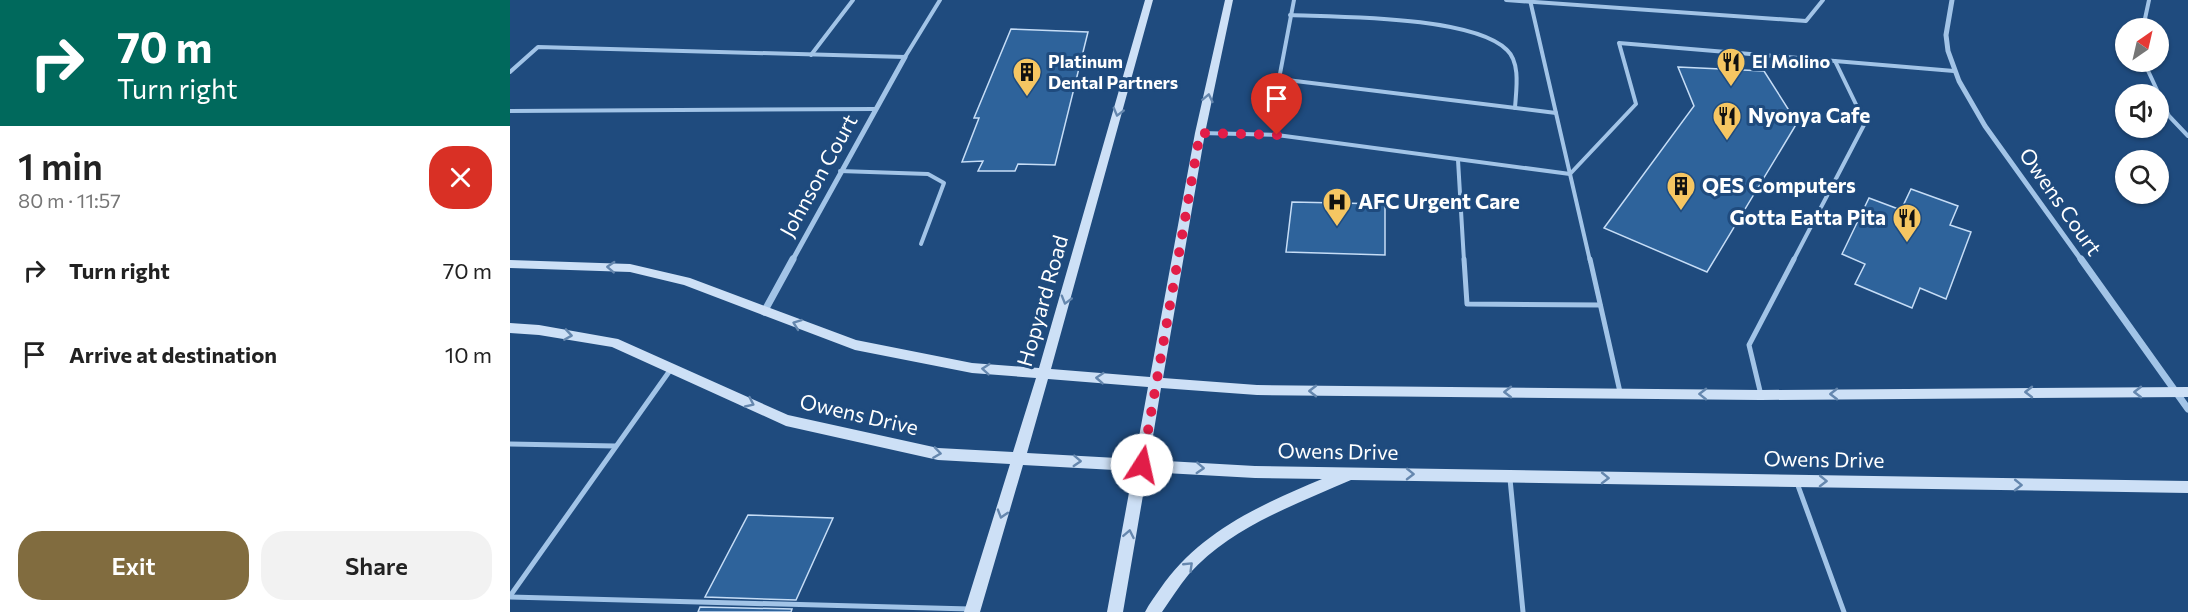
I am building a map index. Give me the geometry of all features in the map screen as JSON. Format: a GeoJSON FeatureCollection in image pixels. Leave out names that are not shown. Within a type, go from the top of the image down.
{"type":"FeatureCollection","features":[{"type":"Feature","properties":{"kind":"street","name":"Hopyard Road"},"geometry":{"type":"LineString","coordinates":[[973,610],[1044,374],[1149,0]]}},
{"type":"Feature","properties":{"kind":"street"},"geometry":{"type":"LineString","coordinates":[[1115,612],[1200,133],[1229,0]]}},
{"type":"Feature","properties":{"kind":"street","name":"Owens Court"},"geometry":{"type":"LineString","coordinates":[[1952,0],[1945,21],[1947,52],[1960,85],[1985,126],[2182,392],[2188,409]]}},
{"type":"Feature","properties":{"kind":"street","name":"Johnson Court"},"geometry":{"type":"LineString","coordinates":[[764,312],[905,57]]}},
{"type":"Feature","properties":{"kind":"street"},"geometry":{"type":"LineString","coordinates":[[510,264],[630,268],[686,281],[855,345],[972,368],[1156,383],[1257,390],[1761,395],[2182,392]]}},
{"type":"Feature","properties":{"kind":"street","name":"Owens Drive"},"geometry":{"type":"LineString","coordinates":[[510,328],[539,330],[614,342],[673,366],[786,420],[938,454],[1255,472],[2188,488]]}},
{"type":"Feature","properties":{"kind":"street"},"geometry":{"type":"LineString","coordinates":[[1153,612],[1183,570],[1217,541],[1250,518],[1351,473]]}},
{"type":"Feature","properties":{"kind":"lane"},"geometry":{"type":"LineString","coordinates":[[811,55],[853,0]]}},
{"type":"Feature","properties":{"kind":"lane"},"geometry":{"type":"LineString","coordinates":[[510,72],[538,47],[905,57],[940,0]]}},
{"type":"Feature","properties":{"kind":"lane"},"geometry":{"type":"LineString","coordinates":[[1277,135],[1279,79],[1294,0]]}},
{"type":"Feature","properties":{"kind":"lane"},"geometry":{"type":"LineString","coordinates":[[1506,0],[1806,21],[1823,0]]}},
{"type":"Feature","properties":{"kind":"lane"},"geometry":{"type":"LineString","coordinates":[[2145,18],[2149,0]]}},
{"type":"Feature","properties":{"kind":"lane"},"geometry":{"type":"LineString","coordinates":[[1530,1],[1620,393]]}},
{"type":"Feature","properties":{"kind":"lane"},"geometry":{"type":"LineString","coordinates":[[1290,15],[1439,26],[1471,30],[1493,38],[1509,51],[1516,73],[1515,108]]}},
{"type":"Feature","properties":{"kind":"lane"},"geometry":{"type":"LineString","coordinates":[[1570,174],[1636,104],[1619,43],[1954,71]]}},
{"type":"Feature","properties":{"kind":"lane"},"geometry":{"type":"LineString","coordinates":[[1761,395],[1749,345],[1866,123],[1835,61]]}},
{"type":"Feature","properties":{"kind":"lane"},"geometry":{"type":"LineString","coordinates":[[2149,72],[2169,116],[2188,136]]}},
{"type":"Feature","properties":{"kind":"lane"},"geometry":{"type":"LineString","coordinates":[[1279,79],[1556,113]]}},
{"type":"Feature","properties":{"kind":"lane"},"geometry":{"type":"LineString","coordinates":[[510,111],[875,109]]}},
{"type":"Feature","properties":{"kind":"lane"},"geometry":{"type":"LineString","coordinates":[[1200,133],[1277,135],[1570,174]]}},
{"type":"Feature","properties":{"kind":"lane"},"geometry":{"type":"LineString","coordinates":[[1458,159],[1467,304],[1600,305]]}},
{"type":"Feature","properties":{"kind":"lane"},"geometry":{"type":"LineString","coordinates":[[840,171],[928,174],[944,183],[921,244]]}},
{"type":"Feature","properties":{"kind":"lane"},"geometry":{"type":"LineString","coordinates":[[510,597],[673,366]]}},
{"type":"Feature","properties":{"kind":"lane"},"geometry":{"type":"LineString","coordinates":[[510,444],[615,446]]}},
{"type":"Feature","properties":{"kind":"lane"},"geometry":{"type":"LineString","coordinates":[[1509,476],[1523,612]]}},
{"type":"Feature","properties":{"kind":"lane"},"geometry":{"type":"LineString","coordinates":[[1796,481],[1844,612]]}},
{"type":"Feature","properties":{"kind":"lane"},"geometry":{"type":"LineString","coordinates":[[510,597],[973,610]]}},
{"type":"Feature","properties":{"kind":"building","name":"Platinum Dental Partners"},"geometry":{"type":"Polygon","coordinates":[[[1011,29],[1088,32],[1055,165],[1018,164],[1015,171],[978,171],[983,161],[962,162],[979,118],[974,118],[1011,29]]]}},
{"type":"Feature","properties":{"kind":"building"},"geometry":{"type":"Polygon","coordinates":[[[1678,67],[1764,71],[1797,123],[1707,272],[1604,228],[1694,106],[1678,67]]]}},
{"type":"Feature","properties":{"kind":"building","name":"Gotta Eatta Pita"},"geometry":{"type":"Polygon","coordinates":[[[1911,189],[1958,206],[1950,225],[1971,232],[1946,299],[1920,288],[1912,308],[1855,284],[1865,264],[1842,254],[1869,198],[1901,210],[1911,189]]]}},
{"type":"Feature","properties":{"kind":"building","name":"AFC Urgent Care"},"geometry":{"type":"Polygon","coordinates":[[[1292,202],[1385,204],[1385,255],[1286,252],[1292,202]]]}},
{"type":"Feature","properties":{"kind":"building"},"geometry":{"type":"Polygon","coordinates":[[[748,515],[833,518],[796,600],[705,597],[748,515]]]}},
{"type":"Feature","properties":{"kind":"building"},"geometry":{"type":"Polygon","coordinates":[[[700,607],[792,609],[791,612],[698,612],[700,607]]]}},
{"type":"Feature","properties":{"kind":"place","name":"El Molino"},"geometry":{"type":"Point","coordinates":[1731,88]}},
{"type":"Feature","properties":{"kind":"place","name":"Platinum Dental Partners"},"geometry":{"type":"Point","coordinates":[1027,98]}},
{"type":"Feature","properties":{"kind":"place","name":"Nyonya Cafe"},"geometry":{"type":"Point","coordinates":[1727,142]}},
{"type":"Feature","properties":{"kind":"place","name":"QES Computers"},"geometry":{"type":"Point","coordinates":[1681,212]}},
{"type":"Feature","properties":{"kind":"place","name":"AFC Urgent Care"},"geometry":{"type":"Point","coordinates":[1337,228]}},
{"type":"Feature","properties":{"kind":"place","name":"Gotta Eatta Pita"},"geometry":{"type":"Point","coordinates":[1907,244]}},
{"type":"Feature","properties":{"kind":"route"},"geometry":{"type":"LineString","coordinates":[[1142,465],[1200,133],[1277,135]]}}]}
